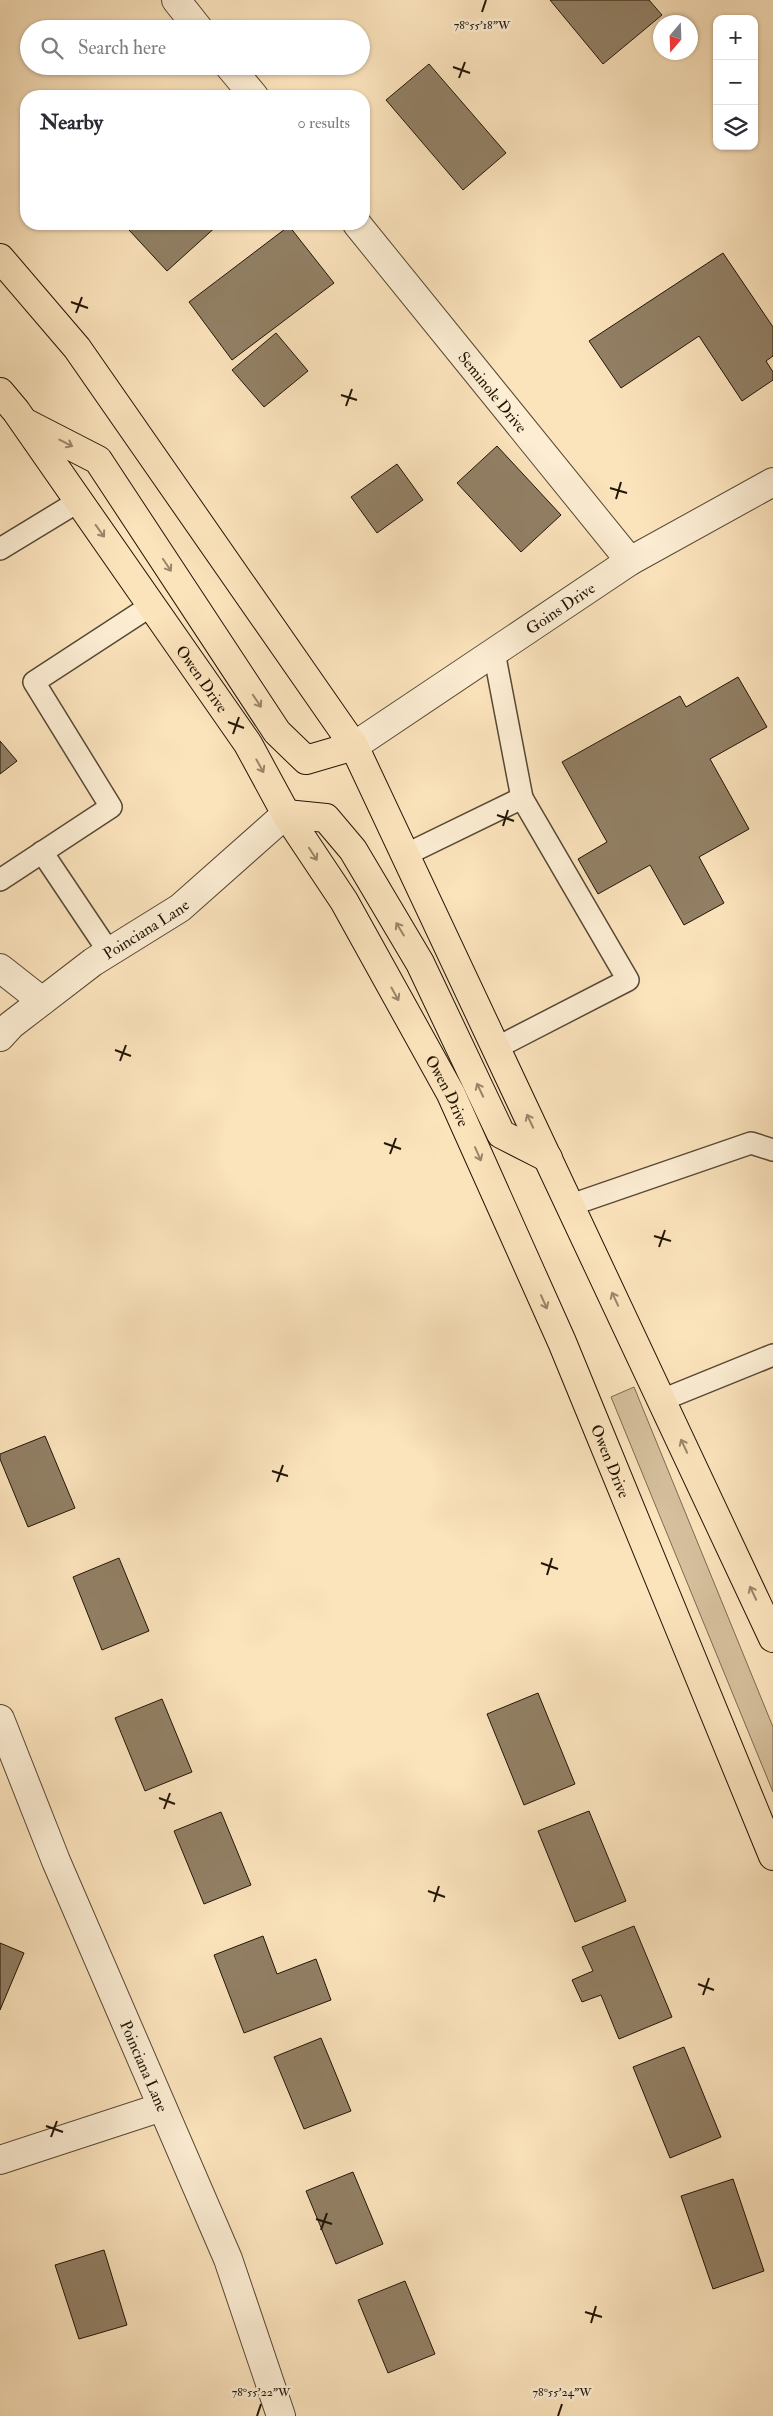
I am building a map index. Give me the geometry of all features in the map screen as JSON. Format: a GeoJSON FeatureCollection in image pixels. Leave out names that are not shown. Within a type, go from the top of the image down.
{"type":"FeatureCollection","features":[{"type":"Feature","properties":{"kind":"highway"},"geometry":{"type":"LineString","coordinates":[[0,258],[77,348],[354,746],[773,1638]]}},
{"type":"Feature","properties":{"kind":"highway","name":"Owen Drive"},"geometry":{"type":"LineString","coordinates":[[0,392],[152,604],[248,744],[286,814],[344,902],[451,1094],[562,1342],[773,1856]]}},
{"type":"Feature","properties":{"kind":"highway"},"geometry":{"type":"LineString","coordinates":[[22,421],[98,460],[278,732],[306,760],[354,746]]}},
{"type":"Feature","properties":{"kind":"highway"},"geometry":{"type":"LineString","coordinates":[[286,814],[326,818],[353,850],[420,963],[502,1134],[548,1158]]}},
{"type":"Feature","properties":{"kind":"street"},"geometry":{"type":"LineString","coordinates":[[176,0],[192,20]]}},
{"type":"Feature","properties":{"kind":"street"},"geometry":{"type":"LineString","coordinates":[[237,75],[249,90]]}},
{"type":"Feature","properties":{"kind":"street","name":"Seminole Drive"},"geometry":{"type":"LineString","coordinates":[[362,230],[630,561]]}},
{"type":"Feature","properties":{"kind":"street","name":"Goins Drive"},"geometry":{"type":"LineString","coordinates":[[354,746],[630,561],[773,482]]}},
{"type":"Feature","properties":{"kind":"street","name":"Poinciana Lane"},"geometry":{"type":"LineString","coordinates":[[0,1037],[11,1025],[109,952],[180,908],[286,814]]}},
{"type":"Feature","properties":{"kind":"street"},"geometry":{"type":"LineString","coordinates":[[0,968],[42,1001]]}},
{"type":"Feature","properties":{"kind":"street","name":"Poinciana Lane"},"geometry":{"type":"LineString","coordinates":[[0,1719],[56,1860],[228,2259],[281,2416]]}},
{"type":"Feature","properties":{"kind":"street"},"geometry":{"type":"LineString","coordinates":[[0,2160],[162,2108]]}},
{"type":"Feature","properties":{"kind":"lane"},"geometry":{"type":"LineString","coordinates":[[0,550],[79,501]]}},
{"type":"Feature","properties":{"kind":"lane"},"geometry":{"type":"LineString","coordinates":[[0,880],[111,807],[34,682],[152,604]]}},
{"type":"Feature","properties":{"kind":"lane"},"geometry":{"type":"LineString","coordinates":[[494,652],[522,798],[628,980],[496,1048]]}},
{"type":"Feature","properties":{"kind":"lane"},"geometry":{"type":"LineString","coordinates":[[406,855],[522,798]]}},
{"type":"Feature","properties":{"kind":"lane"},"geometry":{"type":"LineString","coordinates":[[42,852],[109,952]]}},
{"type":"Feature","properties":{"kind":"lane"},"geometry":{"type":"LineString","coordinates":[[571,1205],[751,1143],[773,1150]]}},
{"type":"Feature","properties":{"kind":"lane"},"geometry":{"type":"LineString","coordinates":[[662,1400],[773,1355]]}},
{"type":"Feature","properties":{"kind":"shaded area"},"geometry":{"type":"Polygon","coordinates":[[[634,1387],[773,1727],[773,1792],[611,1397],[634,1387]]]}},
{"type":"Feature","properties":{"kind":"building"},"geometry":{"type":"Polygon","coordinates":[[[550,0],[649,0],[662,15],[653,15],[653,22],[603,64],[550,0]]]}},
{"type":"Feature","properties":{"kind":"building"},"geometry":{"type":"Polygon","coordinates":[[[429,64],[506,153],[463,190],[386,100],[429,64]]]}},
{"type":"Feature","properties":{"kind":"building"},"geometry":{"type":"Polygon","coordinates":[[[129,230],[212,230],[167,271],[129,230]]]}},
{"type":"Feature","properties":{"kind":"building"},"geometry":{"type":"Polygon","coordinates":[[[284,230],[292,230],[334,283],[232,360],[189,302],[284,230]]]}},
{"type":"Feature","properties":{"kind":"building"},"geometry":{"type":"Polygon","coordinates":[[[723,253],[773,327],[773,356],[766,361],[773,372],[773,380],[742,401],[699,336],[621,388],[589,341],[723,253]]]}},
{"type":"Feature","properties":{"kind":"building"},"geometry":{"type":"Polygon","coordinates":[[[276,333],[308,371],[264,407],[232,370],[276,333]]]}},
{"type":"Feature","properties":{"kind":"building"},"geometry":{"type":"Polygon","coordinates":[[[497,446],[561,515],[521,552],[457,483],[497,446]]]}},
{"type":"Feature","properties":{"kind":"building"},"geometry":{"type":"Polygon","coordinates":[[[397,464],[423,500],[377,533],[351,497],[397,464]]]}},
{"type":"Feature","properties":{"kind":"building"},"geometry":{"type":"Polygon","coordinates":[[[738,677],[767,727],[710,759],[749,829],[699,857],[724,903],[684,925],[650,865],[598,894],[578,859],[607,842],[562,762],[680,696],[686,707],[738,677]]]}},
{"type":"Feature","properties":{"kind":"building"},"geometry":{"type":"Polygon","coordinates":[[[0,741],[17,761],[0,774],[0,741]]]}},
{"type":"Feature","properties":{"kind":"building"},"geometry":{"type":"Polygon","coordinates":[[[45,1436],[75,1508],[28,1527],[0,1459],[0,1454],[45,1436]]]}},
{"type":"Feature","properties":{"kind":"building"},"geometry":{"type":"Polygon","coordinates":[[[119,1558],[149,1631],[102,1650],[73,1577],[119,1558]]]}},
{"type":"Feature","properties":{"kind":"building"},"geometry":{"type":"Polygon","coordinates":[[[538,1693],[575,1784],[524,1805],[487,1714],[538,1693]]]}},
{"type":"Feature","properties":{"kind":"building"},"geometry":{"type":"Polygon","coordinates":[[[162,1699],[192,1772],[145,1791],[115,1718],[162,1699]]]}},
{"type":"Feature","properties":{"kind":"building"},"geometry":{"type":"Polygon","coordinates":[[[589,1811],[626,1901],[575,1922],[538,1831],[589,1811]]]}},
{"type":"Feature","properties":{"kind":"building"},"geometry":{"type":"Polygon","coordinates":[[[221,1812],[251,1885],[204,1904],[174,1831],[221,1812]]]}},
{"type":"Feature","properties":{"kind":"building"},"geometry":{"type":"Polygon","coordinates":[[[634,1926],[672,2017],[619,2039],[601,1995],[582,2002],[572,1980],[593,1971],[582,1947],[634,1926]]]}},
{"type":"Feature","properties":{"kind":"building"},"geometry":{"type":"Polygon","coordinates":[[[263,1936],[277,1974],[316,1959],[331,2000],[244,2033],[214,1955],[263,1936]]]}},
{"type":"Feature","properties":{"kind":"building"},"geometry":{"type":"Polygon","coordinates":[[[0,1943],[24,1953],[0,2010],[0,1943]]]}},
{"type":"Feature","properties":{"kind":"building"},"geometry":{"type":"Polygon","coordinates":[[[321,2038],[351,2111],[304,2129],[274,2057],[321,2038]]]}},
{"type":"Feature","properties":{"kind":"building"},"geometry":{"type":"Polygon","coordinates":[[[684,2047],[721,2137],[670,2158],[633,2067],[684,2047]]]}},
{"type":"Feature","properties":{"kind":"building"},"geometry":{"type":"Polygon","coordinates":[[[353,2172],[383,2244],[336,2264],[306,2191],[353,2172]]]}},
{"type":"Feature","properties":{"kind":"building"},"geometry":{"type":"Polygon","coordinates":[[[733,2179],[764,2271],[713,2289],[681,2196],[733,2179]]]}},
{"type":"Feature","properties":{"kind":"building"},"geometry":{"type":"Polygon","coordinates":[[[104,2250],[127,2325],[79,2339],[55,2265],[104,2250]]]}},
{"type":"Feature","properties":{"kind":"building"},"geometry":{"type":"Polygon","coordinates":[[[405,2281],[435,2354],[388,2373],[358,2300],[405,2281]]]}}]}
